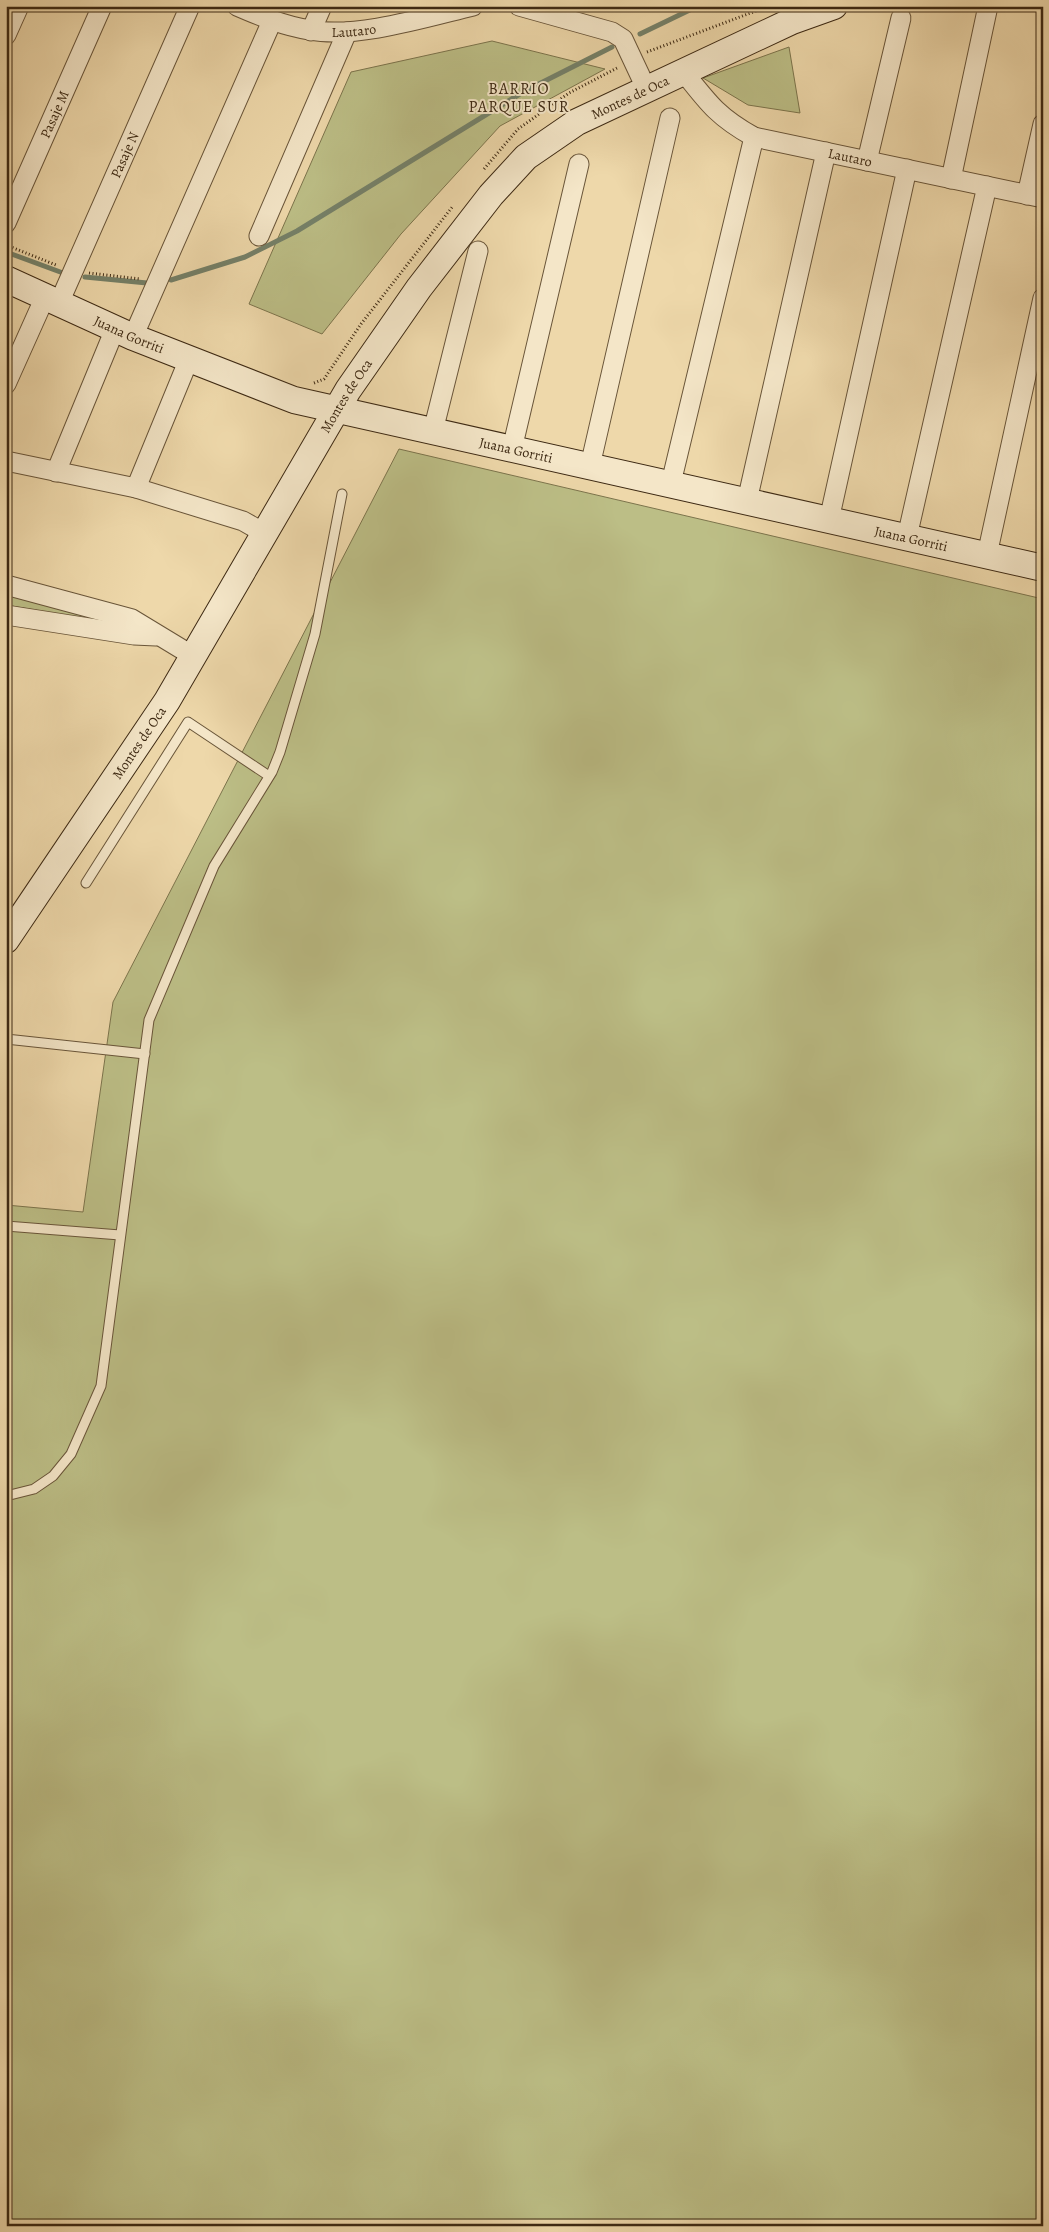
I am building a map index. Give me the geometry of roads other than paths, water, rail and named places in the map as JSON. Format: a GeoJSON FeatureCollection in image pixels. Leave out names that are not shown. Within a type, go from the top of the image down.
{"type":"FeatureCollection","features":[{"type":"Feature","properties":{"kind":"main road","name":"Montes de Oca"},"geometry":{"type":"LineString","coordinates":[[6,940],[167,701],[336,408],[419,288],[491,195],[526,157],[577,122],[792,21],[834,6]]}},
{"type":"Feature","properties":{"kind":"main road","name":"Juana Gorriti"},"geometry":{"type":"LineString","coordinates":[[6,279],[124,333],[294,400],[671,483],[1043,568]]}},
{"type":"Feature","properties":{"kind":"street"},"geometry":{"type":"LineString","coordinates":[[6,35],[19,6]]}},
{"type":"Feature","properties":{"kind":"street","name":"Pasaje M"},"geometry":{"type":"LineString","coordinates":[[6,223],[102,6]]}},
{"type":"Feature","properties":{"kind":"street","name":"Pasaje N"},"geometry":{"type":"LineString","coordinates":[[6,384],[52,300],[190,6]]}},
{"type":"Feature","properties":{"kind":"street","name":"Lautaro"},"geometry":{"type":"LineString","coordinates":[[236,6],[272,21],[311,31],[347,32],[409,14],[473,6]]}},
{"type":"Feature","properties":{"kind":"street"},"geometry":{"type":"LineString","coordinates":[[311,31],[322,6]]}},
{"type":"Feature","properties":{"kind":"street"},"geometry":{"type":"LineString","coordinates":[[519,6],[612,32],[623,39],[646,88]]}},
{"type":"Feature","properties":{"kind":"street"},"geometry":{"type":"LineString","coordinates":[[951,179],[988,6]]}},
{"type":"Feature","properties":{"kind":"street"},"geometry":{"type":"LineString","coordinates":[[867,161],[901,18]]}},
{"type":"Feature","properties":{"kind":"street"},"geometry":{"type":"LineString","coordinates":[[56,472],[272,21]]}},
{"type":"Feature","properties":{"kind":"street"},"geometry":{"type":"LineString","coordinates":[[259,236],[347,32]]}},
{"type":"Feature","properties":{"kind":"street","name":"Lautaro"},"geometry":{"type":"LineString","coordinates":[[683,71],[712,109],[732,125],[754,137],[1035,196]]}},
{"type":"Feature","properties":{"kind":"street"},"geometry":{"type":"LineString","coordinates":[[590,466],[670,118]]}},
{"type":"Feature","properties":{"kind":"street"},"geometry":{"type":"LineString","coordinates":[[1035,196],[1043,124]]}},
{"type":"Feature","properties":{"kind":"street"},"geometry":{"type":"LineString","coordinates":[[671,483],[754,137]]}},
{"type":"Feature","properties":{"kind":"street"},"geometry":{"type":"LineString","coordinates":[[747,501],[826,152]]}},
{"type":"Feature","properties":{"kind":"street"},"geometry":{"type":"LineString","coordinates":[[512,449],[578,164]]}},
{"type":"Feature","properties":{"kind":"street"},"geometry":{"type":"LineString","coordinates":[[829,520],[907,169]]}},
{"type":"Feature","properties":{"kind":"street"},"geometry":{"type":"LineString","coordinates":[[907,537],[987,186]]}},
{"type":"Feature","properties":{"kind":"street"},"geometry":{"type":"LineString","coordinates":[[433,431],[478,251]]}},
{"type":"Feature","properties":{"kind":"street"},"geometry":{"type":"LineString","coordinates":[[987,555],[1043,298]]}},
{"type":"Feature","properties":{"kind":"street"},"geometry":{"type":"LineString","coordinates":[[136,488],[189,359]]}},
{"type":"Feature","properties":{"kind":"street"},"geometry":{"type":"LineString","coordinates":[[6,461],[136,488],[243,522],[264,533]]}},
{"type":"Feature","properties":{"kind":"street"},"geometry":{"type":"LineString","coordinates":[[6,585],[132,619],[193,656]]}},
{"type":"Feature","properties":{"kind":"street"},"geometry":{"type":"LineString","coordinates":[[6,615],[134,635],[160,636]]}},
{"type":"Feature","properties":{"kind":"lane"},"geometry":{"type":"LineString","coordinates":[[6,1496],[34,1489],[53,1476],[71,1454],[101,1386],[149,1020],[214,866],[269,776],[280,752],[315,634],[342,494]]}},
{"type":"Feature","properties":{"kind":"lane"},"geometry":{"type":"LineString","coordinates":[[86,883],[188,722],[269,776]]}},
{"type":"Feature","properties":{"kind":"lane"},"geometry":{"type":"LineString","coordinates":[[6,1039],[146,1054]]}},
{"type":"Feature","properties":{"kind":"lane"},"geometry":{"type":"LineString","coordinates":[[6,1226],[120,1235]]}},
{"type":"Feature","properties":{"kind":"waterway"},"geometry":{"type":"LineString","coordinates":[[640,34],[698,6]]}},
{"type":"Feature","properties":{"kind":"waterway"},"geometry":{"type":"LineString","coordinates":[[171,280],[245,257],[297,231],[523,92],[612,47]]}},
{"type":"Feature","properties":{"kind":"waterway"},"geometry":{"type":"LineString","coordinates":[[6,252],[63,273]]}},
{"type":"Feature","properties":{"kind":"waterway"},"geometry":{"type":"LineString","coordinates":[[85,277],[147,283]]}},
{"type":"Feature","properties":{"kind":"district","name":"BARRIO PARQUE SUR"},"geometry":{"type":"Point","coordinates":[519,98]}}]}
